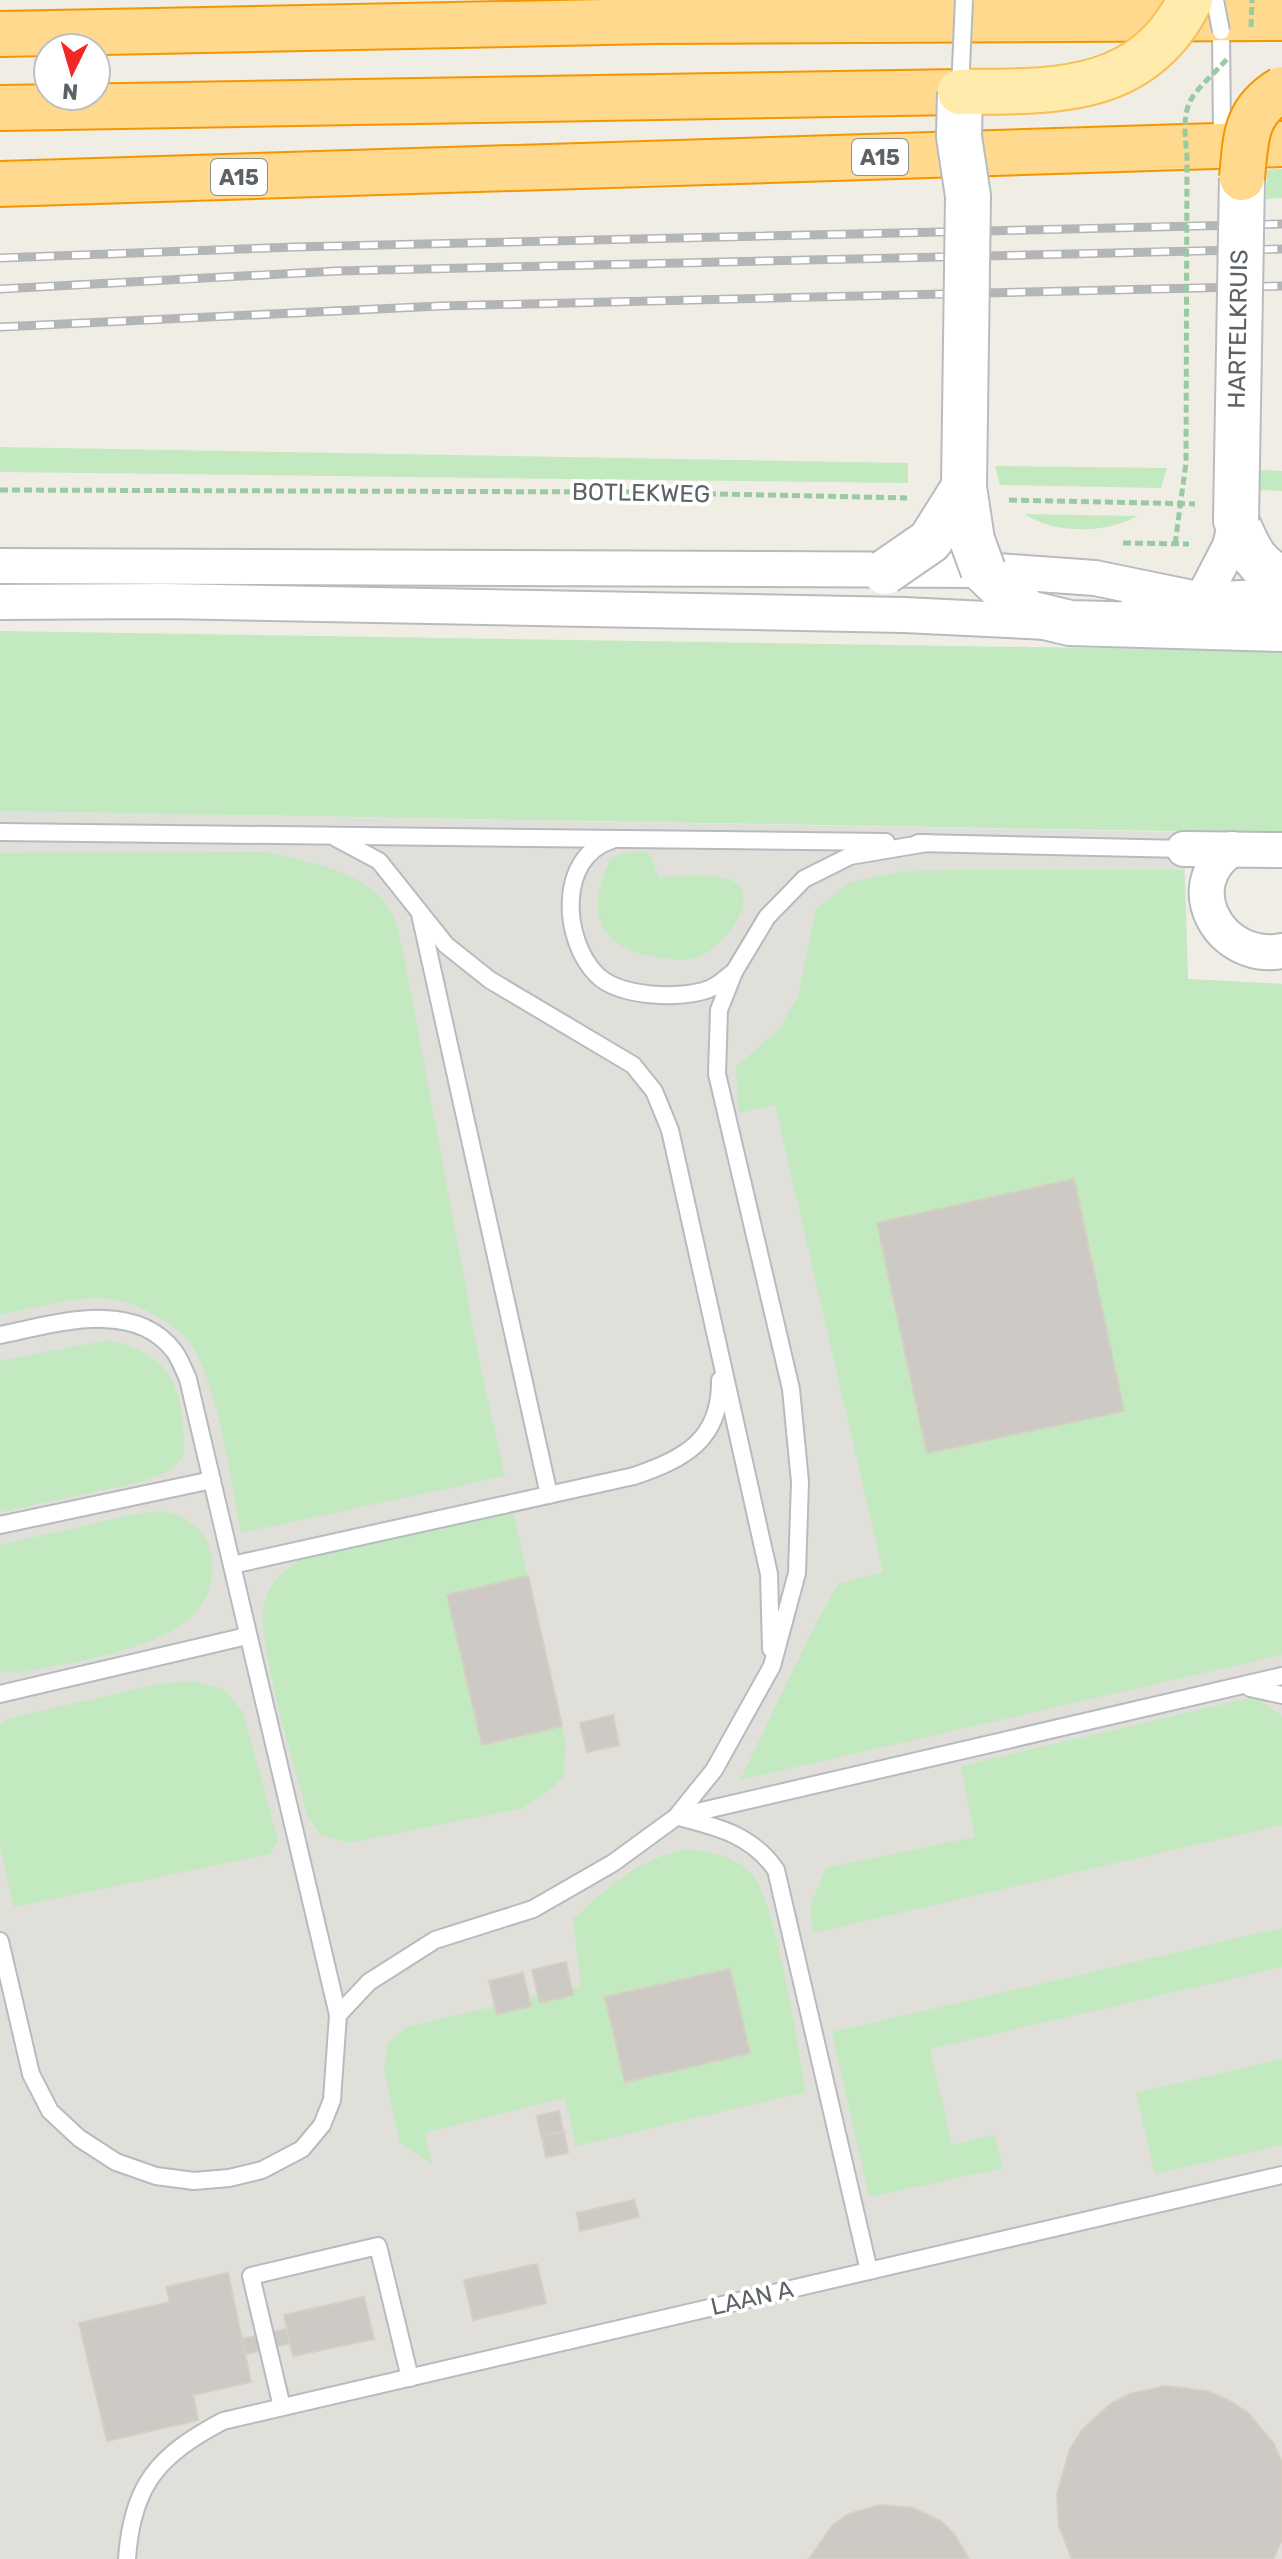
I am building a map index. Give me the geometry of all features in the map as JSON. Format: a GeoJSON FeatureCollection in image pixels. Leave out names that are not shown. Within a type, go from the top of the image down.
{"type":"FeatureCollection","features":[{"type":"Feature","properties":{"kind":"highway"},"geometry":{"type":"LineString","coordinates":[[0,34],[671,21],[1265,27]]}},
{"type":"Feature","properties":{"kind":"highway"},"geometry":{"type":"LineString","coordinates":[[1242,178],[1247,129],[1259,105],[1282,89]]}},
{"type":"Feature","properties":{"kind":"highway"},"geometry":{"type":"LineString","coordinates":[[0,108],[960,92]]}},
{"type":"Feature","properties":{"kind":"highway","name":"A15"},"geometry":{"type":"LineString","coordinates":[[0,184],[1282,144]]}},
{"type":"Feature","properties":{"kind":"main road"},"geometry":{"type":"LineString","coordinates":[[1190,0],[1181,17],[1149,53],[1127,70],[1055,91],[960,92],[959,137],[968,196],[980,493],[972,540],[983,570],[1028,613],[1070,623],[1282,629]]}},
{"type":"Feature","properties":{"kind":"main road","name":"HARTELKRUIS"},"geometry":{"type":"LineString","coordinates":[[1242,178],[1219,512],[1264,572],[1282,577]]}},
{"type":"Feature","properties":{"kind":"main road"},"geometry":{"type":"LineString","coordinates":[[885,572],[930,541],[980,493]]}},
{"type":"Feature","properties":{"kind":"street"},"geometry":{"type":"LineString","coordinates":[[1202,600],[1230,546],[1219,512]]}},
{"type":"Feature","properties":{"kind":"street"},"geometry":{"type":"LineString","coordinates":[[0,566],[983,570],[1095,578],[1202,600]]}},
{"type":"Feature","properties":{"kind":"street"},"geometry":{"type":"LineString","coordinates":[[0,602],[182,601],[872,615],[1070,623],[1202,600],[1282,596]]}},
{"type":"Feature","properties":{"kind":"street"},"geometry":{"type":"LineString","coordinates":[[1184,849],[1282,850]]}},
{"type":"Feature","properties":{"kind":"street"},"geometry":{"type":"LineString","coordinates":[[1232,849],[1216,860],[1209,878],[1208,900],[1214,922],[1224,936],[1245,949],[1268,954],[1282,951]]}},
{"type":"Feature","properties":{"kind":"lane"},"geometry":{"type":"LineString","coordinates":[[960,92],[964,0]]}},
{"type":"Feature","properties":{"kind":"lane","name":"HARTELKRUIS"},"geometry":{"type":"LineString","coordinates":[[1215,0],[1226,60],[1222,136],[1242,178]]}},
{"type":"Feature","properties":{"kind":"lane"},"geometry":{"type":"LineString","coordinates":[[0,832],[323,833],[1184,849]]}},
{"type":"Feature","properties":{"kind":"lane"},"geometry":{"type":"LineString","coordinates":[[323,833],[350,842],[379,861],[446,945],[490,980],[633,1065],[654,1091],[670,1130],[769,1574],[772,1666]]}},
{"type":"Feature","properties":{"kind":"lane"},"geometry":{"type":"LineString","coordinates":[[622,838],[601,844],[587,854],[573,883],[571,918],[580,953],[599,977],[634,991],[676,997],[711,989],[734,972]]}},
{"type":"Feature","properties":{"kind":"lane"},"geometry":{"type":"LineString","coordinates":[[338,2015],[369,1982],[435,1940],[533,1909],[613,1863],[676,1817],[714,1770],[772,1666],[797,1573],[800,1482],[791,1389],[717,1074],[719,1010],[734,972],[767,917],[804,879],[850,856],[927,843]]}},
{"type":"Feature","properties":{"kind":"lane"},"geometry":{"type":"LineString","coordinates":[[419,910],[549,1495]]}},
{"type":"Feature","properties":{"kind":"lane"},"geometry":{"type":"LineString","coordinates":[[0,1335],[80,1318],[149,1328],[174,1351],[188,1379],[338,2015],[332,2100],[322,2125],[302,2149],[262,2170],[229,2178],[194,2181],[156,2176],[116,2162],[79,2138],[50,2111],[31,2074],[0,1941]]}},
{"type":"Feature","properties":{"kind":"lane"},"geometry":{"type":"LineString","coordinates":[[232,1565],[634,1476],[674,1462],[699,1443],[713,1422],[720,1391],[719,1352]]}},
{"type":"Feature","properties":{"kind":"lane"},"geometry":{"type":"LineString","coordinates":[[0,1525],[212,1480]]}},
{"type":"Feature","properties":{"kind":"lane"},"geometry":{"type":"LineString","coordinates":[[0,1694],[247,1636]]}},
{"type":"Feature","properties":{"kind":"lane"},"geometry":{"type":"LineString","coordinates":[[676,1817],[1282,1676]]}},
{"type":"Feature","properties":{"kind":"lane"},"geometry":{"type":"LineString","coordinates":[[1241,1686],[1282,1695]]}},
{"type":"Feature","properties":{"kind":"lane"},"geometry":{"type":"LineString","coordinates":[[676,1817],[740,1836],[762,1851],[776,1870],[869,2271]]}},
{"type":"Feature","properties":{"kind":"lane","name":"LAAN A"},"geometry":{"type":"LineString","coordinates":[[127,2559],[140,2497],[154,2470],[182,2442],[223,2421],[1282,2175]]}},
{"type":"Feature","properties":{"kind":"lane"},"geometry":{"type":"LineString","coordinates":[[282,2407],[251,2276],[378,2246],[410,2378]]}},
{"type":"Feature","properties":{"kind":"path"},"geometry":{"type":"LineString","coordinates":[[1252,0],[1265,27]]}},
{"type":"Feature","properties":{"kind":"path"},"geometry":{"type":"LineString","coordinates":[[1175,544],[1186,463],[1187,156],[1183,120],[1192,94],[1226,60]]}},
{"type":"Feature","properties":{"kind":"path","name":"BOTLEKWEG"},"geometry":{"type":"LineString","coordinates":[[0,490],[627,492],[915,498]]}},
{"type":"Feature","properties":{"kind":"path"},"geometry":{"type":"LineString","coordinates":[[980,493],[1219,512]]}},
{"type":"Feature","properties":{"kind":"shaded area"},"geometry":{"type":"Polygon","coordinates":[[[0,811],[1184,832],[1188,979],[1282,984],[1282,2559],[0,2559],[0,811]]]}},
{"type":"Feature","properties":{"kind":"green space"},"geometry":{"type":"Polygon","coordinates":[[[1282,169],[1282,198],[1266,199],[1267,170],[1282,169]]]}},
{"type":"Feature","properties":{"kind":"green space"},"geometry":{"type":"Polygon","coordinates":[[[0,447],[908,463],[908,483],[0,472],[0,447]]]}},
{"type":"Feature","properties":{"kind":"green space"},"geometry":{"type":"Polygon","coordinates":[[[995,466],[1167,468],[1161,488],[1000,485],[995,466]]]}},
{"type":"Feature","properties":{"kind":"green space"},"geometry":{"type":"Polygon","coordinates":[[[1259,470],[1282,471],[1282,491],[1258,490],[1259,470]]]}},
{"type":"Feature","properties":{"kind":"green space"},"geometry":{"type":"Polygon","coordinates":[[[1024,514],[1137,516],[1110,526],[1080,529],[1050,525],[1024,514]]]}},
{"type":"Feature","properties":{"kind":"green space"},"geometry":{"type":"Polygon","coordinates":[[[0,631],[1282,651],[1282,833],[0,811],[0,631]]]}},
{"type":"Feature","properties":{"kind":"green space"},"geometry":{"type":"Polygon","coordinates":[[[264,852],[336,870],[353,878],[382,899],[394,917],[403,950],[481,1369],[505,1476],[241,1533],[215,1403],[197,1355],[180,1332],[148,1311],[108,1299],[61,1302],[0,1315],[0,853],[264,852]]]}},
{"type":"Feature","properties":{"kind":"green space"},"geometry":{"type":"Polygon","coordinates":[[[644,852],[650,855],[659,877],[716,876],[733,881],[741,889],[744,899],[735,923],[717,945],[699,957],[678,960],[636,952],[620,945],[608,935],[601,923],[599,893],[611,858],[622,853],[644,852]]]}},
{"type":"Feature","properties":{"kind":"green space"},"geometry":{"type":"Polygon","coordinates":[[[1184,870],[1188,979],[1282,984],[1282,1655],[740,1780],[838,1584],[883,1572],[775,1105],[739,1113],[736,1067],[780,1028],[798,996],[816,908],[850,883],[897,872],[1184,870]]]}},
{"type":"Feature","properties":{"kind":"green space"},"geometry":{"type":"Polygon","coordinates":[[[109,1340],[149,1356],[171,1380],[181,1412],[184,1455],[170,1471],[141,1482],[0,1512],[0,1361],[109,1340]]]}},
{"type":"Feature","properties":{"kind":"green space"},"geometry":{"type":"Polygon","coordinates":[[[163,1511],[181,1517],[195,1527],[210,1549],[209,1589],[194,1613],[172,1631],[110,1654],[19,1673],[0,1672],[0,1545],[136,1514],[163,1511]]]}},
{"type":"Feature","properties":{"kind":"green space"},"geometry":{"type":"Polygon","coordinates":[[[513,1512],[566,1745],[563,1777],[548,1792],[523,1808],[348,1843],[321,1835],[308,1817],[266,1648],[264,1606],[273,1584],[300,1559],[513,1512]]]}},
{"type":"Feature","properties":{"kind":"green space"},"geometry":{"type":"Polygon","coordinates":[[[195,1682],[225,1690],[243,1712],[278,1840],[270,1854],[14,1907],[0,1847],[0,1725],[6,1719],[163,1683],[195,1682]]]}},
{"type":"Feature","properties":{"kind":"green space"},"geometry":{"type":"Polygon","coordinates":[[[1254,1697],[1282,1716],[1282,1825],[812,1933],[811,1904],[826,1868],[975,1837],[961,1766],[1254,1697]]]}},
{"type":"Feature","properties":{"kind":"green space"},"geometry":{"type":"Polygon","coordinates":[[[686,1849],[735,1861],[749,1871],[759,1885],[777,1940],[806,2092],[576,2146],[565,2098],[425,2133],[432,2164],[400,2143],[384,2070],[388,2044],[406,2027],[581,1986],[573,1919],[638,1867],[686,1849]]]}},
{"type":"Feature","properties":{"kind":"green space"},"geometry":{"type":"Polygon","coordinates":[[[1282,1928],[1282,1967],[930,2049],[952,2145],[994,2135],[1003,2168],[869,2197],[832,2032],[1282,1928]]]}},
{"type":"Feature","properties":{"kind":"green space"},"geometry":{"type":"Polygon","coordinates":[[[1282,2059],[1282,2145],[1155,2174],[1136,2093],[1282,2059]]]}},
{"type":"Feature","properties":{"kind":"building"},"geometry":{"type":"Polygon","coordinates":[[[1074,1179],[1124,1411],[927,1453],[877,1223],[1074,1179]]]}},
{"type":"Feature","properties":{"kind":"building"},"geometry":{"type":"Polygon","coordinates":[[[528,1576],[562,1726],[482,1745],[447,1595],[528,1576]]]}},
{"type":"Feature","properties":{"kind":"building"},"geometry":{"type":"Polygon","coordinates":[[[613,1715],[619,1745],[587,1752],[580,1723],[613,1715]]]}},
{"type":"Feature","properties":{"kind":"building"},"geometry":{"type":"Polygon","coordinates":[[[566,1962],[573,1995],[540,2003],[532,1970],[566,1962]]]}},
{"type":"Feature","properties":{"kind":"building"},"geometry":{"type":"Polygon","coordinates":[[[730,1969],[750,2053],[625,2082],[605,1997],[730,1969]]]}},
{"type":"Feature","properties":{"kind":"building"},"geometry":{"type":"Polygon","coordinates":[[[523,1973],[531,2006],[497,2014],[489,1981],[523,1973]]]}},
{"type":"Feature","properties":{"kind":"building"},"geometry":{"type":"Polygon","coordinates":[[[559,2111],[563,2130],[541,2136],[537,2116],[559,2111]]]}},
{"type":"Feature","properties":{"kind":"building"},"geometry":{"type":"Polygon","coordinates":[[[564,2132],[568,2153],[546,2157],[542,2137],[564,2132]]]}},
{"type":"Feature","properties":{"kind":"building"},"geometry":{"type":"Polygon","coordinates":[[[634,2200],[639,2217],[580,2231],[577,2213],[634,2200]]]}},
{"type":"Feature","properties":{"kind":"building"},"geometry":{"type":"Polygon","coordinates":[[[537,2264],[546,2303],[473,2320],[464,2280],[537,2264]]]}},
{"type":"Feature","properties":{"kind":"building"},"geometry":{"type":"Polygon","coordinates":[[[228,2273],[251,2382],[193,2395],[198,2420],[107,2441],[79,2323],[170,2302],[166,2287],[228,2273]]]}},
{"type":"Feature","properties":{"kind":"building"},"geometry":{"type":"Polygon","coordinates":[[[364,2297],[374,2339],[293,2356],[284,2315],[364,2297]]]}},
{"type":"Feature","properties":{"kind":"building"},"geometry":{"type":"Polygon","coordinates":[[[287,2329],[290,2343],[246,2354],[242,2339],[287,2329]]]}},
{"type":"Feature","properties":{"kind":"building"},"geometry":{"type":"Polygon","coordinates":[[[1165,2386],[1207,2391],[1228,2400],[1248,2413],[1274,2444],[1282,2463],[1282,2540],[1273,2559],[1072,2559],[1059,2526],[1057,2494],[1070,2449],[1083,2429],[1112,2403],[1130,2394],[1165,2386]]]}},
{"type":"Feature","properties":{"kind":"building"},"geometry":{"type":"Polygon","coordinates":[[[880,2505],[913,2508],[941,2521],[954,2534],[969,2559],[809,2559],[833,2525],[849,2514],[880,2505]]]}},
{"type":"Feature","properties":{"kind":"railway"},"geometry":{"type":"LineString","coordinates":[[0,258],[294,247],[1282,224]]}},
{"type":"Feature","properties":{"kind":"railway"},"geometry":{"type":"LineString","coordinates":[[0,289],[337,271],[1282,249]]}},
{"type":"Feature","properties":{"kind":"railway"},"geometry":{"type":"LineString","coordinates":[[0,327],[440,306],[1282,286]]}}]}
